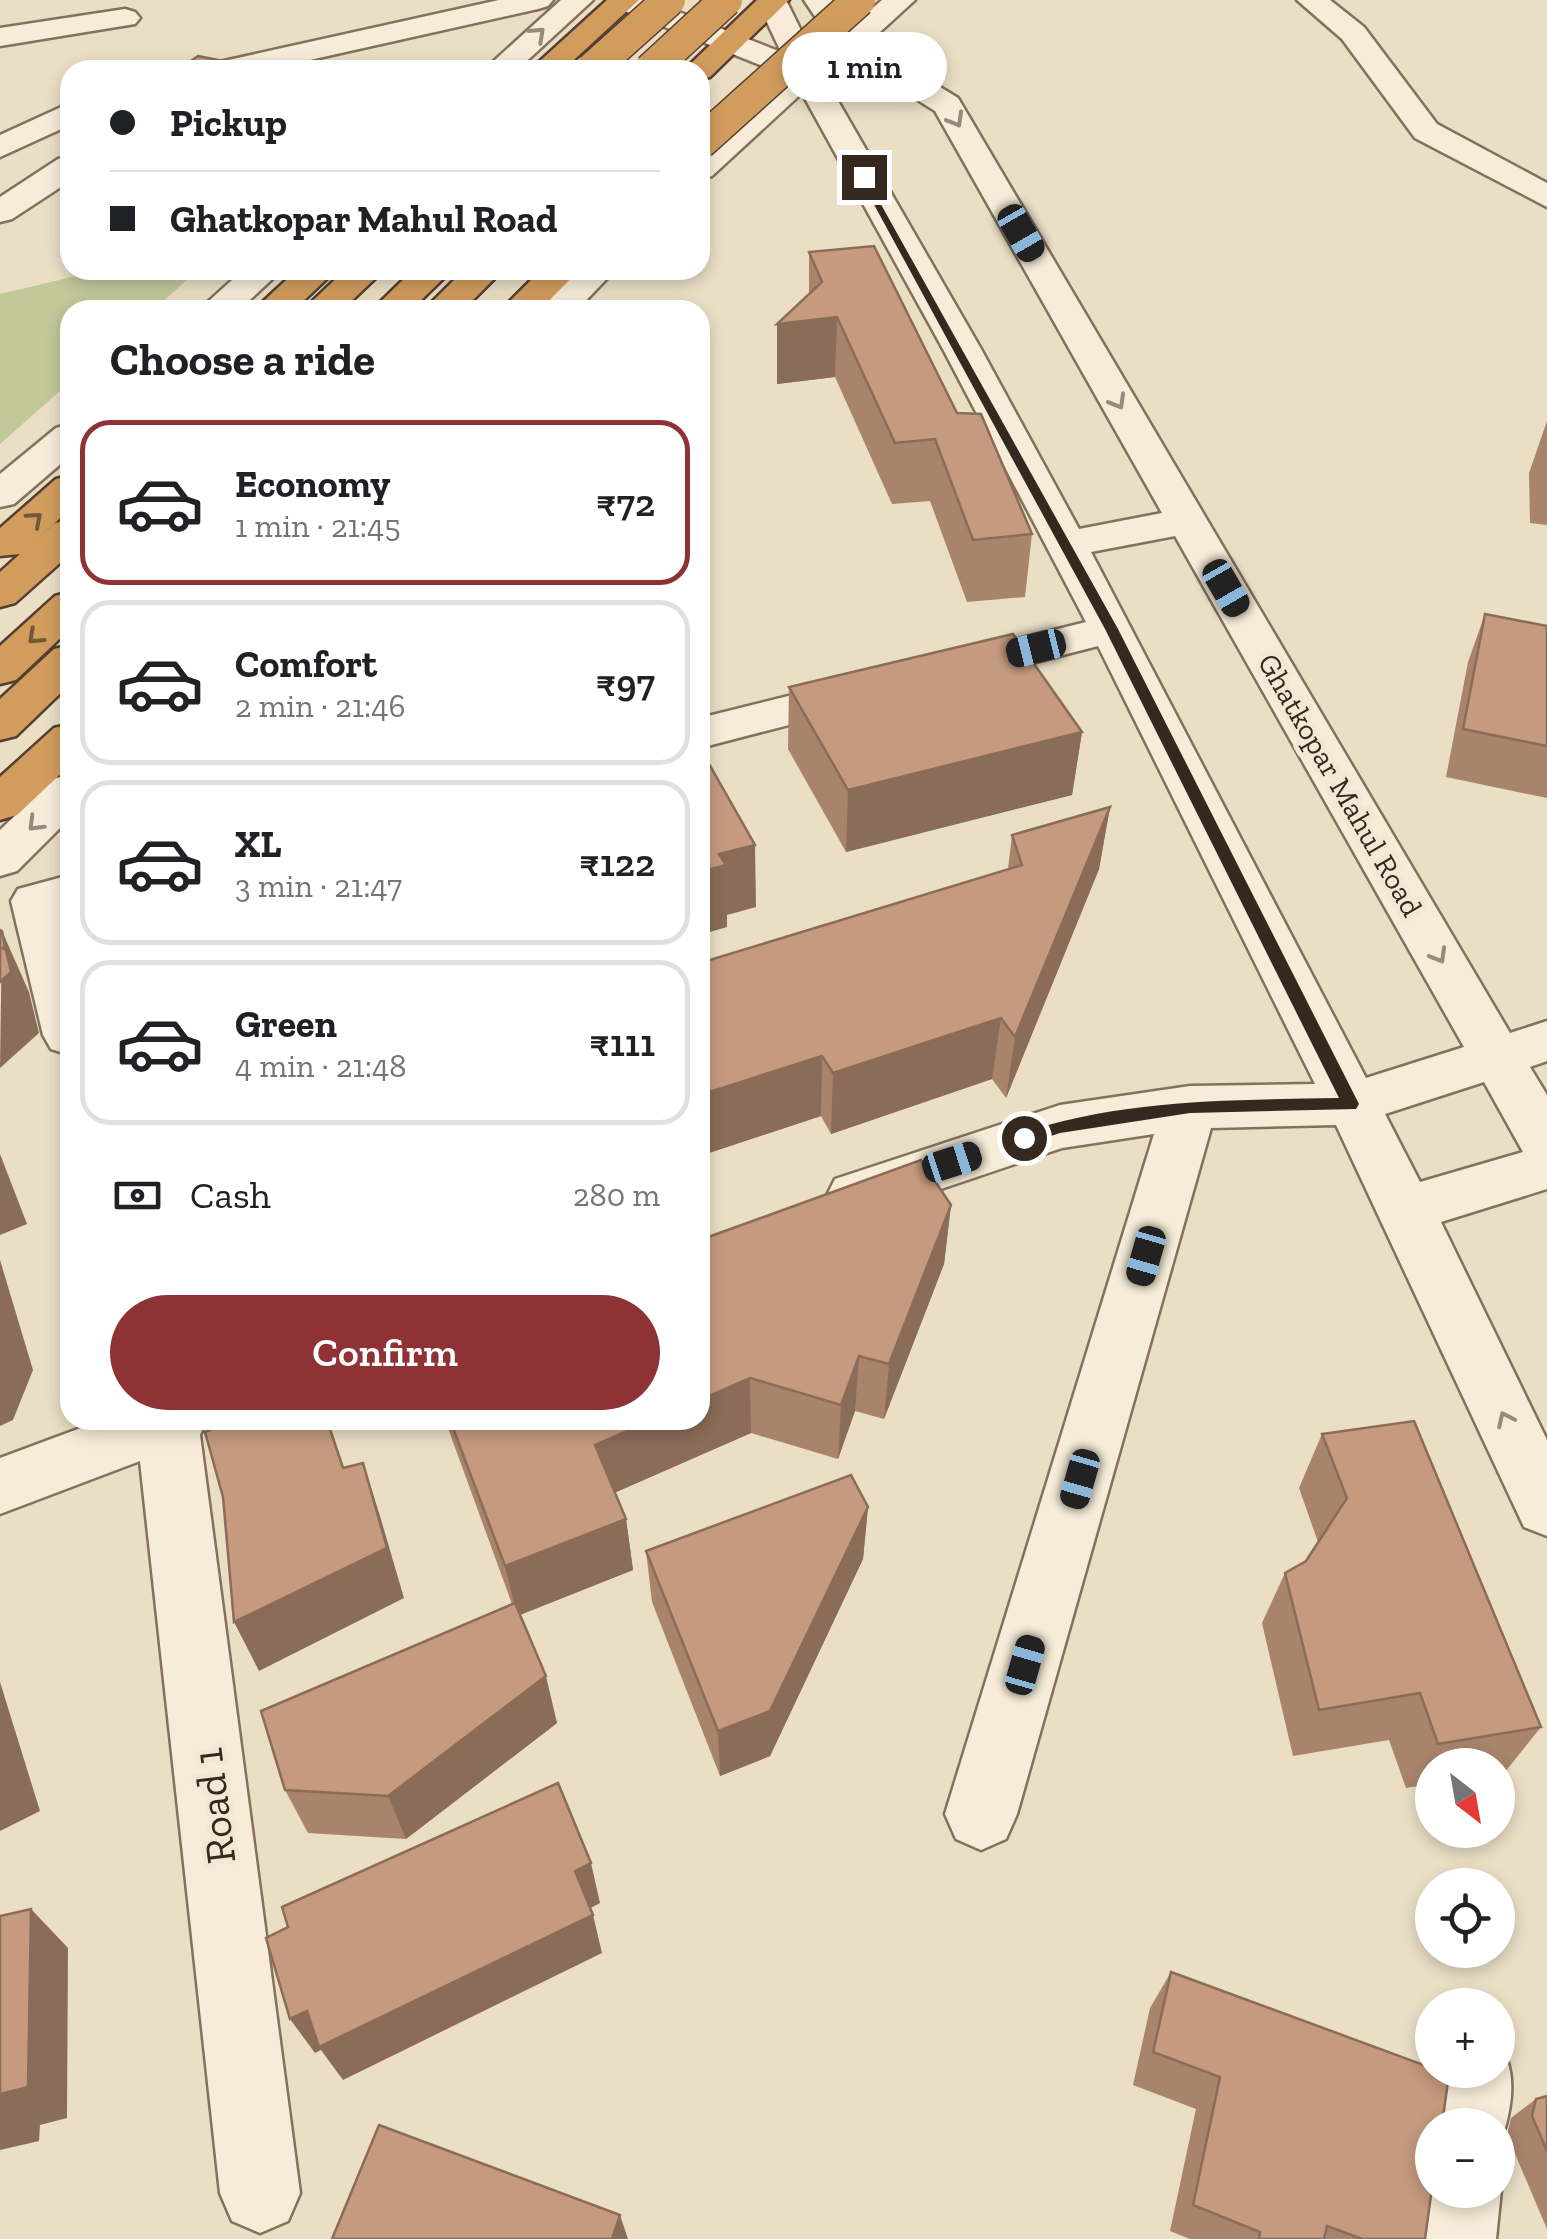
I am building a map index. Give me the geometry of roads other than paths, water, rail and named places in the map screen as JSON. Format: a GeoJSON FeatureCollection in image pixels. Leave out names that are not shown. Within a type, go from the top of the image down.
{"type":"FeatureCollection","features":[{"type":"Feature","properties":{"kind":"highway"},"geometry":{"type":"LineString","coordinates":[[556,60],[623,0]]}},
{"type":"Feature","properties":{"kind":"highway"},"geometry":{"type":"LineString","coordinates":[[602,60],[669,0]]}},
{"type":"Feature","properties":{"kind":"highway"},"geometry":{"type":"LineString","coordinates":[[661,60],[727,0]]}},
{"type":"Feature","properties":{"kind":"highway"},"geometry":{"type":"LineString","coordinates":[[710,100],[819,0]]}},
{"type":"Feature","properties":{"kind":"highway"},"geometry":{"type":"LineString","coordinates":[[710,135],[859,0]]}},
{"type":"Feature","properties":{"kind":"highway"},"geometry":{"type":"LineString","coordinates":[[709,60],[771,8]]}},
{"type":"Feature","properties":{"kind":"highway"},"geometry":{"type":"LineString","coordinates":[[284,300],[306,280]]}},
{"type":"Feature","properties":{"kind":"highway"},"geometry":{"type":"LineString","coordinates":[[332,300],[355,280]]}},
{"type":"Feature","properties":{"kind":"highway"},"geometry":{"type":"LineString","coordinates":[[401,300],[423,280]]}},
{"type":"Feature","properties":{"kind":"highway"},"geometry":{"type":"LineString","coordinates":[[453,300],[474,280]]}},
{"type":"Feature","properties":{"kind":"highway"},"geometry":{"type":"LineString","coordinates":[[492,300],[514,280]]}},
{"type":"Feature","properties":{"kind":"highway"},"geometry":{"type":"LineString","coordinates":[[529,300],[550,280]]}},
{"type":"Feature","properties":{"kind":"highway"},"geometry":{"type":"LineString","coordinates":[[0,550],[60,497]]}},
{"type":"Feature","properties":{"kind":"highway"},"geometry":{"type":"LineString","coordinates":[[0,594],[60,541]]}},
{"type":"Feature","properties":{"kind":"highway"},"geometry":{"type":"LineString","coordinates":[[0,670],[60,614]]}},
{"type":"Feature","properties":{"kind":"highway"},"geometry":{"type":"LineString","coordinates":[[0,725],[60,668]]}},
{"type":"Feature","properties":{"kind":"highway"},"geometry":{"type":"LineString","coordinates":[[0,763],[60,707]]}},
{"type":"Feature","properties":{"kind":"highway"},"geometry":{"type":"LineString","coordinates":[[0,804],[60,748]]}},
{"type":"Feature","properties":{"kind":"street"},"geometry":{"type":"LineString","coordinates":[[296,60],[538,0]]}},
{"type":"Feature","properties":{"kind":"street"},"geometry":{"type":"LineString","coordinates":[[511,60],[578,0]]}},
{"type":"Feature","properties":{"kind":"street"},"geometry":{"type":"LineString","coordinates":[[623,0],[806,73]]}},
{"type":"Feature","properties":{"kind":"street"},"geometry":{"type":"LineString","coordinates":[[727,0],[771,8],[849,44]]}},
{"type":"Feature","properties":{"kind":"street","name":"Ghatkopar Mahul Road"},"geometry":{"type":"LineString","coordinates":[[819,0],[849,44],[947,105],[1187,521],[1522,1049],[1547,1144]]}},
{"type":"Feature","properties":{"kind":"street"},"geometry":{"type":"LineString","coordinates":[[710,160],[806,73],[849,44],[900,0]]}},
{"type":"Feature","properties":{"kind":"street"},"geometry":{"type":"LineString","coordinates":[[1317,1],[1353,34],[1426,131],[1547,197]]}},
{"type":"Feature","properties":{"kind":"street"},"geometry":{"type":"LineString","coordinates":[[771,8],[1111,629],[1406,1209],[1547,1507]]}},
{"type":"Feature","properties":{"kind":"street"},"geometry":{"type":"LineString","coordinates":[[0,37],[125,18]]}},
{"type":"Feature","properties":{"kind":"street"},"geometry":{"type":"LineString","coordinates":[[0,147],[60,117]]}},
{"type":"Feature","properties":{"kind":"street"},"geometry":{"type":"LineString","coordinates":[[0,212],[60,173]]}},
{"type":"Feature","properties":{"kind":"street"},"geometry":{"type":"LineString","coordinates":[[230,300],[252,280]]}},
{"type":"Feature","properties":{"kind":"street"},"geometry":{"type":"LineString","coordinates":[[567,300],[588,280]]}},
{"type":"Feature","properties":{"kind":"street"},"geometry":{"type":"LineString","coordinates":[[0,495],[60,444]]}},
{"type":"Feature","properties":{"kind":"street"},"geometry":{"type":"LineString","coordinates":[[1066,544],[1187,521]]}},
{"type":"Feature","properties":{"kind":"street"},"geometry":{"type":"LineString","coordinates":[[710,730],[1111,629]]}},
{"type":"Feature","properties":{"kind":"street"},"geometry":{"type":"LineString","coordinates":[[0,859],[60,800]]}},
{"type":"Feature","properties":{"kind":"street"},"geometry":{"type":"LineString","coordinates":[[60,895],[36,901],[60,996]]}},
{"type":"Feature","properties":{"kind":"street"},"geometry":{"type":"LineString","coordinates":[[814,1208],[1060,1126],[1190,1107],[1350,1104],[1522,1049]]}},
{"type":"Feature","properties":{"kind":"street"},"geometry":{"type":"LineString","coordinates":[[981,1814],[1190,1107]]}},
{"type":"Feature","properties":{"kind":"street"},"geometry":{"type":"LineString","coordinates":[[1406,1209],[1547,1167]]}},
{"type":"Feature","properties":{"kind":"street"},"geometry":{"type":"LineString","coordinates":[[0,1486],[146,1430]]}},
{"type":"Feature","properties":{"kind":"street","name":"Road 1"},"geometry":{"type":"LineString","coordinates":[[171,1430],[260,2193]]}},
{"type":"Feature","properties":{"kind":"street"},"geometry":{"type":"LineString","coordinates":[[1456,2239],[1459,2208]]}}]}
